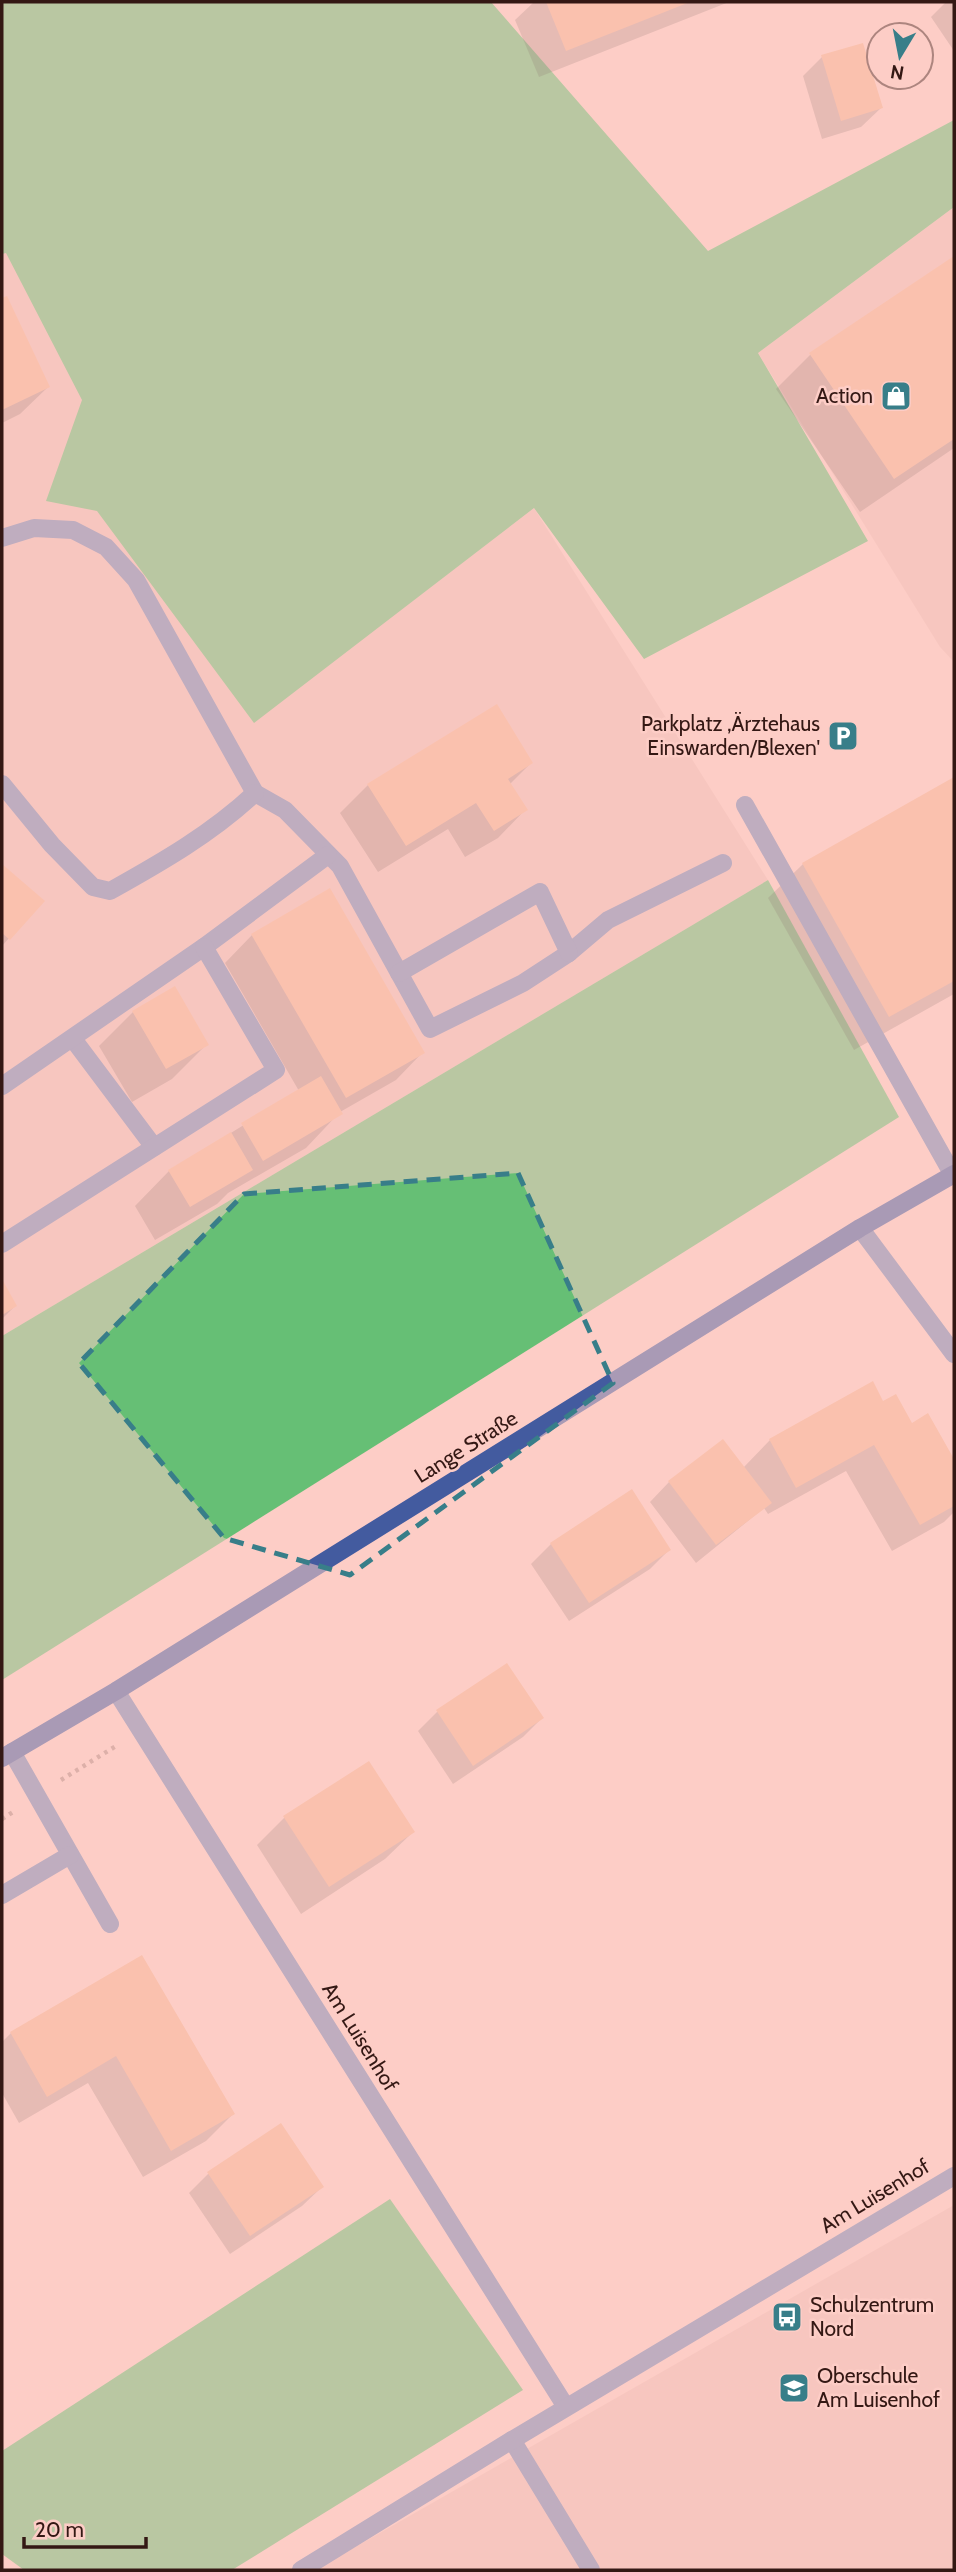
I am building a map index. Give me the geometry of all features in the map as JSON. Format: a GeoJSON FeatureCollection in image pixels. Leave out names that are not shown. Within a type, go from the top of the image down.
{"type":"FeatureCollection","features":[{"type":"Feature","properties":{"kind":"street"},"geometry":{"type":"LineString","coordinates":[[2,538],[34,528],[73,530],[106,547],[136,580],[255,793],[285,810],[340,866],[430,1029],[523,983],[569,953],[608,919],[723,863]]}},
{"type":"Feature","properties":{"kind":"street"},"geometry":{"type":"LineString","coordinates":[[2,783],[51,845],[93,887],[110,891],[176,854],[229,817],[255,793]]}},
{"type":"Feature","properties":{"kind":"street"},"geometry":{"type":"LineString","coordinates":[[746,804],[954,1174]]}},
{"type":"Feature","properties":{"kind":"street"},"geometry":{"type":"LineString","coordinates":[[2,1086],[204,947],[328,855]]}},
{"type":"Feature","properties":{"kind":"street"},"geometry":{"type":"LineString","coordinates":[[399,973],[540,892],[569,953]]}},
{"type":"Feature","properties":{"kind":"street"},"geometry":{"type":"LineString","coordinates":[[2,1244],[276,1070],[204,947]]}},
{"type":"Feature","properties":{"kind":"street"},"geometry":{"type":"LineString","coordinates":[[73,1039],[154,1147]]}},
{"type":"Feature","properties":{"kind":"street","name":"Lange Straße"},"geometry":{"type":"LineString","coordinates":[[7,1755],[116,1691],[860,1228],[954,1174]]}},
{"type":"Feature","properties":{"kind":"street"},"geometry":{"type":"LineString","coordinates":[[860,1228],[954,1354]]}},
{"type":"Feature","properties":{"kind":"street","name":"Am Luisenhof"},"geometry":{"type":"LineString","coordinates":[[116,1691],[566,2407]]}},
{"type":"Feature","properties":{"kind":"street"},"geometry":{"type":"LineString","coordinates":[[7,1755],[37,1795],[110,1924]]}},
{"type":"Feature","properties":{"kind":"street"},"geometry":{"type":"LineString","coordinates":[[2,1895],[70,1855]]}},
{"type":"Feature","properties":{"kind":"street","name":"Am Luisenhof"},"geometry":{"type":"LineString","coordinates":[[301,2570],[566,2407],[954,2176]]}},
{"type":"Feature","properties":{"kind":"street"},"geometry":{"type":"LineString","coordinates":[[512,2440],[591,2570]]}},
{"type":"Feature","properties":{"kind":"path"},"geometry":{"type":"LineString","coordinates":[[2,1819],[140,1731]]}},
{"type":"Feature","properties":{"kind":"highlighted area"},"geometry":{"type":"Polygon","coordinates":[[[518,1173],[613,1383],[350,1575],[224,1538],[79,1363],[244,1194],[518,1173]]]}},
{"type":"Feature","properties":{"kind":"shaded area"},"geometry":{"type":"Polygon","coordinates":[[[954,207],[954,662],[940,647],[758,353],[954,207]]]}},
{"type":"Feature","properties":{"kind":"shaded area"},"geometry":{"type":"Polygon","coordinates":[[[6,252],[266,713],[534,508],[768,880],[2,1336],[2,254],[6,252]]]}},
{"type":"Feature","properties":{"kind":"shaded area","name":"Oberschule Am Luisenhof"},"geometry":{"type":"Polygon","coordinates":[[[954,2205],[954,2570],[315,2570],[954,2205]]]}},
{"type":"Feature","properties":{"kind":"green space"},"geometry":{"type":"Polygon","coordinates":[[[2,2],[491,2],[708,251],[954,120],[954,207],[758,353],[868,541],[644,659],[534,508],[254,723],[97,511],[46,501],[82,400],[6,253],[2,254],[2,2]]]}},
{"type":"Feature","properties":{"kind":"green space"},"geometry":{"type":"Polygon","coordinates":[[[768,880],[899,1117],[2,1680],[2,1336],[768,880]]]}},
{"type":"Feature","properties":{"kind":"green space"},"geometry":{"type":"Polygon","coordinates":[[[390,2199],[523,2390],[232,2570],[24,2570],[2,2554],[2,2451],[390,2199]]]}},
{"type":"Feature","properties":{"kind":"building"},"geometry":{"type":"Polygon","coordinates":[[[546,2],[690,2],[566,51],[546,2]]]}},
{"type":"Feature","properties":{"kind":"building"},"geometry":{"type":"Polygon","coordinates":[[[863,43],[865,91],[878,91],[883,108],[841,121],[821,55],[863,43]]]}},
{"type":"Feature","properties":{"kind":"building","name":"Action"},"geometry":{"type":"Polygon","coordinates":[[[954,256],[954,439],[894,479],[809,353],[954,256]]]}},
{"type":"Feature","properties":{"kind":"building"},"geometry":{"type":"Polygon","coordinates":[[[7,296],[50,387],[2,410],[2,298],[7,296]]]}},
{"type":"Feature","properties":{"kind":"building"},"geometry":{"type":"Polygon","coordinates":[[[497,704],[533,763],[508,779],[528,810],[494,831],[476,803],[406,846],[367,784],[497,704]]]}},
{"type":"Feature","properties":{"kind":"building"},"geometry":{"type":"Polygon","coordinates":[[[954,777],[954,981],[889,1017],[802,863],[954,777]]]}},
{"type":"Feature","properties":{"kind":"building"},"geometry":{"type":"Polygon","coordinates":[[[2,864],[45,901],[10,940],[2,933],[2,864]]]}},
{"type":"Feature","properties":{"kind":"building"},"geometry":{"type":"Polygon","coordinates":[[[330,888],[425,1053],[346,1098],[251,934],[330,888]]]}},
{"type":"Feature","properties":{"kind":"building"},"geometry":{"type":"Polygon","coordinates":[[[175,986],[209,1045],[166,1069],[132,1011],[175,986]]]}},
{"type":"Feature","properties":{"kind":"building"},"geometry":{"type":"Polygon","coordinates":[[[321,1076],[343,1114],[263,1161],[241,1123],[321,1076]]]}},
{"type":"Feature","properties":{"kind":"building"},"geometry":{"type":"Polygon","coordinates":[[[231,1132],[253,1170],[190,1207],[168,1170],[231,1132]]]}},
{"type":"Feature","properties":{"kind":"building"},"geometry":{"type":"Polygon","coordinates":[[[2,1279],[17,1306],[2,1315],[2,1279]]]}},
{"type":"Feature","properties":{"kind":"building"},"geometry":{"type":"Polygon","coordinates":[[[873,1381],[883,1401],[896,1394],[912,1423],[928,1413],[954,1459],[954,1506],[920,1525],[874,1445],[796,1488],[769,1439],[873,1381]]]}},
{"type":"Feature","properties":{"kind":"building"},"geometry":{"type":"Polygon","coordinates":[[[723,1439],[772,1503],[716,1545],[668,1481],[723,1439]]]}},
{"type":"Feature","properties":{"kind":"building"},"geometry":{"type":"Polygon","coordinates":[[[632,1489],[671,1550],[589,1603],[550,1543],[632,1489]]]}},
{"type":"Feature","properties":{"kind":"building"},"geometry":{"type":"Polygon","coordinates":[[[507,1663],[544,1718],[473,1766],[436,1710],[507,1663]]]}},
{"type":"Feature","properties":{"kind":"building"},"geometry":{"type":"Polygon","coordinates":[[[369,1761],[415,1832],[329,1887],[283,1816],[369,1761]]]}},
{"type":"Feature","properties":{"kind":"building"},"geometry":{"type":"Polygon","coordinates":[[[142,1955],[235,2114],[171,2151],[116,2056],[47,2097],[10,2032],[142,1955]]]}},
{"type":"Feature","properties":{"kind":"building"},"geometry":{"type":"Polygon","coordinates":[[[281,2123],[324,2187],[250,2236],[207,2172],[281,2123]]]}},
{"type":"Feature","properties":{"kind":"place","name":"Action"},"geometry":{"type":"Point","coordinates":[896,396]}},
{"type":"Feature","properties":{"kind":"place","name":"Parkplatz ,Ärztehaus Einswarden/Blexen'"},"geometry":{"type":"Point","coordinates":[843,736]}},
{"type":"Feature","properties":{"kind":"place","name":"Schulzentrum Nord"},"geometry":{"type":"Point","coordinates":[787,2317]}},
{"type":"Feature","properties":{"kind":"place","name":"Oberschule Am Luisenhof"},"geometry":{"type":"Point","coordinates":[794,2388]}}]}
